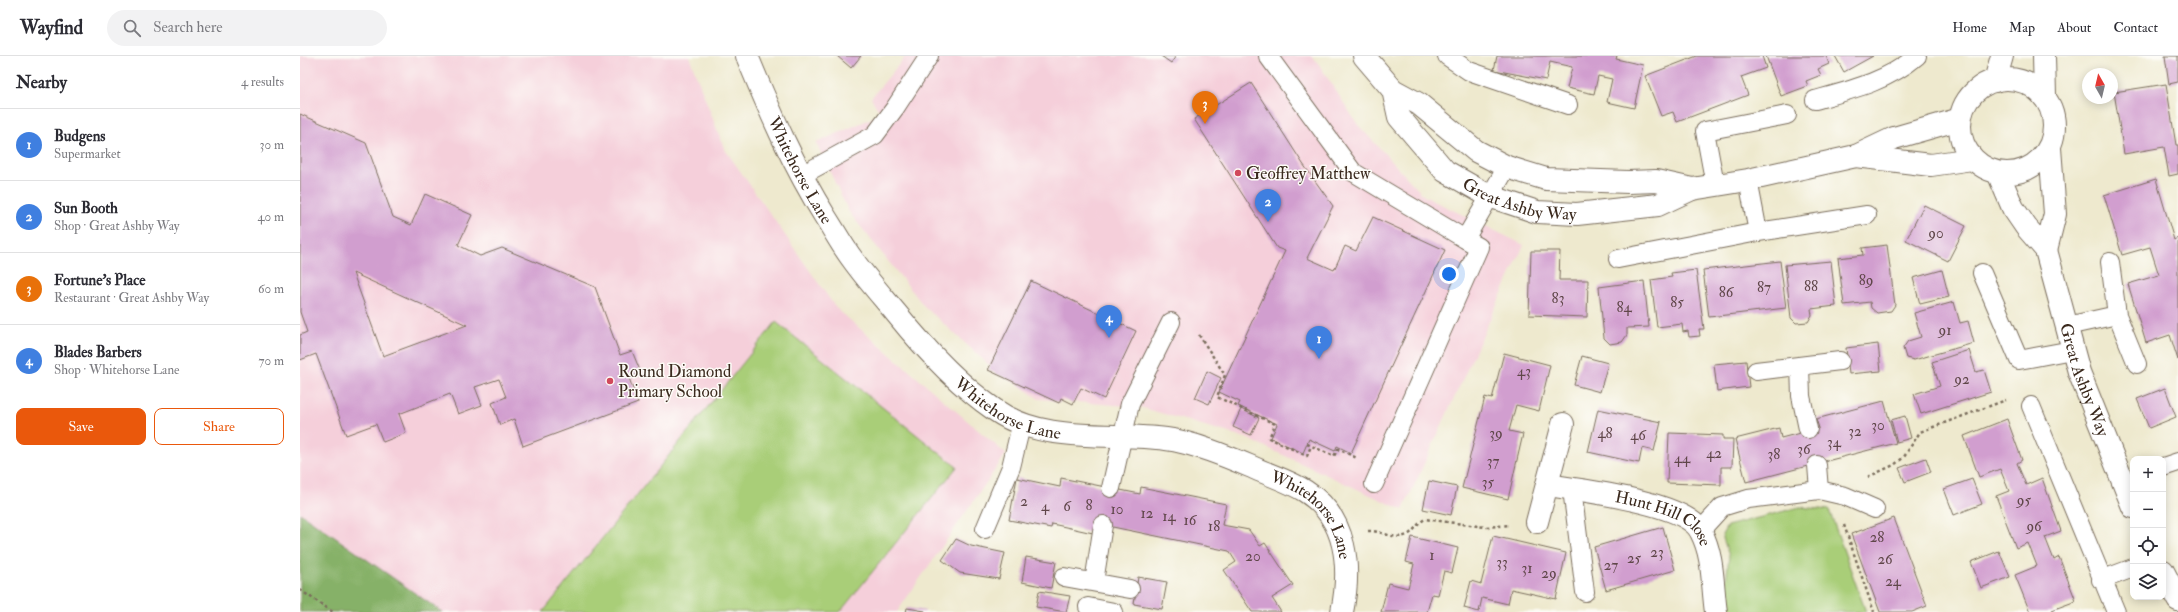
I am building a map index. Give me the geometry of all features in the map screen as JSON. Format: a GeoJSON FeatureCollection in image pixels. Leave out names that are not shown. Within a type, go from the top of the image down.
{"type":"FeatureCollection","features":[{"type":"Feature","properties":{"kind":"street","name":"Whitehorse Lane"},"geometry":{"type":"LineString","coordinates":[[747,56],[775,124],[800,176],[852,259],[919,341],[966,389],[997,412],[1021,426],[1087,435],[1123,435],[1170,439],[1230,458],[1305,491],[1327,510],[1336,521],[1340,534],[1347,570],[1342,612]]}},
{"type":"Feature","properties":{"kind":"street","name":"Great Ashby Way"},"geometry":{"type":"LineString","coordinates":[[1364,56],[1393,90],[1419,104],[1476,151],[1507,167],[1546,179],[1612,182],[1656,181],[1692,189]]}},
{"type":"Feature","properties":{"kind":"street"},"geometry":{"type":"LineString","coordinates":[[1995,81],[2002,56]]}},
{"type":"Feature","properties":{"kind":"street"},"geometry":{"type":"LineString","coordinates":[[2044,56],[2044,96]]}},
{"type":"Feature","properties":{"kind":"street","name":"Great Ashby Way"},"geometry":{"type":"LineString","coordinates":[[2010,78],[2032,85],[2044,96],[2055,123],[2050,148],[2042,159],[2028,169],[2012,174],[1998,173],[1983,167],[1972,159],[1962,140],[1960,119],[1970,97],[1984,84],[1995,81],[2010,78]]}},
{"type":"Feature","properties":{"kind":"street","name":"Great Ashby Way"},"geometry":{"type":"LineString","coordinates":[[1393,90],[1400,117],[1429,154],[1445,171],[1489,196],[1538,212],[1577,214],[1658,205],[1692,189],[1748,180],[1856,156],[1894,138],[1960,119]]}},
{"type":"Feature","properties":{"kind":"street","name":"Great Ashby Way"},"geometry":{"type":"LineString","coordinates":[[2046,250],[2055,214],[2050,148]]}},
{"type":"Feature","properties":{"kind":"street","name":"Great Ashby Way"},"geometry":{"type":"LineString","coordinates":[[1856,156],[1931,164],[1972,159]]}},
{"type":"Feature","properties":{"kind":"street","name":"Great Ashby Way"},"geometry":{"type":"LineString","coordinates":[[1998,173],[2013,208],[2026,227],[2046,250],[2067,326],[2072,350],[2127,479],[2130,493]]}},
{"type":"Feature","properties":{"kind":"street"},"geometry":{"type":"LineString","coordinates":[[1538,522],[1563,424]]}},
{"type":"Feature","properties":{"kind":"street","name":"Hunt Hill Close"},"geometry":{"type":"LineString","coordinates":[[1547,485],[1650,504],[1679,513],[1701,530],[1711,561],[1716,612]]}},
{"type":"Feature","properties":{"kind":"street"},"geometry":{"type":"LineString","coordinates":[[2166,577],[2178,600]]}},
{"type":"Feature","properties":{"kind":"lane"},"geometry":{"type":"LineString","coordinates":[[800,176],[875,135],[895,108],[929,56]]}},
{"type":"Feature","properties":{"kind":"lane"},"geometry":{"type":"LineString","coordinates":[[1268,56],[1354,172],[1479,247],[1377,476]]}},
{"type":"Feature","properties":{"kind":"lane"},"geometry":{"type":"LineString","coordinates":[[1447,56],[1472,63],[1568,105]]}},
{"type":"Feature","properties":{"kind":"lane"},"geometry":{"type":"LineString","coordinates":[[1815,100],[1862,87],[1903,66],[1917,56]]}},
{"type":"Feature","properties":{"kind":"lane"},"geometry":{"type":"LineString","coordinates":[[1715,185],[1705,131],[1787,115]]}},
{"type":"Feature","properties":{"kind":"lane"},"geometry":{"type":"LineString","coordinates":[[1465,239],[1507,167]]}},
{"type":"Feature","properties":{"kind":"lane"},"geometry":{"type":"LineString","coordinates":[[1748,180],[1758,232]]}},
{"type":"Feature","properties":{"kind":"lane"},"geometry":{"type":"LineString","coordinates":[[1618,259],[1758,232],[1867,215]]}},
{"type":"Feature","properties":{"kind":"lane"},"geometry":{"type":"LineString","coordinates":[[2110,262],[2117,315],[2137,364]]}},
{"type":"Feature","properties":{"kind":"lane"},"geometry":{"type":"LineString","coordinates":[[1982,272],[2019,360],[2072,350]]}},
{"type":"Feature","properties":{"kind":"lane"},"geometry":{"type":"LineString","coordinates":[[2067,326],[2117,315]]}},
{"type":"Feature","properties":{"kind":"lane"},"geometry":{"type":"LineString","coordinates":[[1111,488],[1130,404],[1171,322]]}},
{"type":"Feature","properties":{"kind":"lane"},"geometry":{"type":"LineString","coordinates":[[1756,371],[1840,361]]}},
{"type":"Feature","properties":{"kind":"lane"},"geometry":{"type":"LineString","coordinates":[[1800,366],[1801,396],[1808,428]]}},
{"type":"Feature","properties":{"kind":"lane"},"geometry":{"type":"LineString","coordinates":[[2031,406],[2101,580],[2116,612]]}},
{"type":"Feature","properties":{"kind":"lane"},"geometry":{"type":"LineString","coordinates":[[984,529],[1010,467],[1021,426]]}},
{"type":"Feature","properties":{"kind":"lane"},"geometry":{"type":"LineString","coordinates":[[2166,466],[2178,462]]}},
{"type":"Feature","properties":{"kind":"lane"},"geometry":{"type":"LineString","coordinates":[[1816,465],[1819,490]]}},
{"type":"Feature","properties":{"kind":"lane"},"geometry":{"type":"LineString","coordinates":[[1572,489],[1585,592]]}},
{"type":"Feature","properties":{"kind":"lane"},"geometry":{"type":"LineString","coordinates":[[1701,530],[1722,507],[1748,499],[1819,490],[1845,496],[1876,509]]}},
{"type":"Feature","properties":{"kind":"lane"},"geometry":{"type":"LineString","coordinates":[[1094,582],[1104,525]]}},
{"type":"Feature","properties":{"kind":"lane"},"geometry":{"type":"LineString","coordinates":[[2101,580],[2130,569]]}},
{"type":"Feature","properties":{"kind":"lane"},"geometry":{"type":"LineString","coordinates":[[1064,577],[1130,589]]}},
{"type":"Feature","properties":{"kind":"lane"},"geometry":{"type":"LineString","coordinates":[[1088,607],[1114,612]]}},
{"type":"Feature","properties":{"kind":"path"},"geometry":{"type":"LineString","coordinates":[[1199,335],[1225,375],[1217,397],[1275,424],[1268,438],[1307,456],[1311,446]]}},
{"type":"Feature","properties":{"kind":"path"},"geometry":{"type":"LineString","coordinates":[[1874,612],[1840,511],[1845,496],[1856,482],[1899,462],[1920,432],[2007,400]]}},
{"type":"Feature","properties":{"kind":"path"},"geometry":{"type":"LineString","coordinates":[[1307,444],[1334,456],[1338,450],[1377,476]]}},
{"type":"Feature","properties":{"kind":"path"},"geometry":{"type":"LineString","coordinates":[[1340,534],[1373,531],[1392,537],[1403,536],[1410,534],[1418,523],[1425,519],[1485,527],[1538,522]]}},
{"type":"Feature","properties":{"kind":"path"},"geometry":{"type":"LineString","coordinates":[[300,590],[333,612]]}},
{"type":"Feature","properties":{"kind":"shaded area","name":"Round Diamond Primary School"},"geometry":{"type":"Polygon","coordinates":[[[300,56],[689,56],[724,148],[836,308],[1006,454],[897,612],[442,612],[300,513],[300,56]]]}},
{"type":"Feature","properties":{"kind":"shaded area"},"geometry":{"type":"Polygon","coordinates":[[[906,56],[1311,56],[1318,63],[1358,125],[1424,196],[1524,245],[1403,510],[1246,438],[1140,407],[1039,399],[988,364],[924,306],[849,212],[816,143],[881,114],[871,98],[906,56]]]}},
{"type":"Feature","properties":{"kind":"green space"},"geometry":{"type":"Polygon","coordinates":[[[776,322],[957,467],[840,612],[543,612],[776,322]]]}},
{"type":"Feature","properties":{"kind":"green space"},"geometry":{"type":"Polygon","coordinates":[[[1800,507],[1829,510],[1866,612],[1726,612],[1724,597],[1729,556],[1722,535],[1727,526],[1800,507]]]}},
{"type":"Feature","properties":{"kind":"green space"},"geometry":{"type":"Polygon","coordinates":[[[300,513],[442,612],[300,612],[300,513]]]}},
{"type":"Feature","properties":{"kind":"building"},"geometry":{"type":"Polygon","coordinates":[[[837,56],[861,56],[851,68],[837,56]]]}},
{"type":"Feature","properties":{"kind":"building"},"geometry":{"type":"Polygon","coordinates":[[[1161,56],[1176,56],[1171,63],[1161,56]]]}},
{"type":"Feature","properties":{"kind":"building"},"geometry":{"type":"Polygon","coordinates":[[[1497,56],[1617,56],[1616,59],[1643,65],[1634,108],[1607,102],[1612,79],[1598,76],[1594,94],[1567,88],[1572,67],[1550,62],[1546,80],[1494,70],[1497,56]]]}},
{"type":"Feature","properties":{"kind":"building"},"geometry":{"type":"Polygon","coordinates":[[[1697,56],[1762,56],[1766,68],[1741,77],[1748,95],[1677,122],[1673,112],[1661,116],[1645,76],[1697,56]]]}},
{"type":"Feature","properties":{"kind":"building"},"geometry":{"type":"Polygon","coordinates":[[[1766,56],[1826,56],[1829,64],[1818,69],[1821,75],[1806,81],[1808,86],[1781,96],[1766,56]]]}},
{"type":"Feature","properties":{"kind":"building"},"geometry":{"type":"Polygon","coordinates":[[[1835,56],[1873,56],[1844,72],[1835,56]]]}},
{"type":"Feature","properties":{"kind":"building"},"geometry":{"type":"Polygon","coordinates":[[[2165,56],[2178,56],[2178,82],[2169,84],[2165,56]]]}},
{"type":"Feature","properties":{"kind":"building"},"geometry":{"type":"Polygon","coordinates":[[[1251,83],[1303,164],[1333,206],[1307,258],[1334,270],[1345,246],[1356,251],[1373,217],[1445,250],[1351,453],[1337,446],[1335,451],[1309,439],[1303,453],[1271,438],[1277,424],[1238,406],[1240,402],[1219,392],[1285,251],[1277,248],[1194,119],[1251,83]]]}},
{"type":"Feature","properties":{"kind":"building"},"geometry":{"type":"Polygon","coordinates":[[[2166,84],[2176,145],[2178,145],[2178,174],[2169,176],[2164,147],[2124,154],[2116,104],[2118,104],[2118,91],[2166,84]]]}},
{"type":"Feature","properties":{"kind":"building"},"geometry":{"type":"Polygon","coordinates":[[[300,114],[366,143],[393,217],[411,225],[425,194],[472,215],[458,245],[480,256],[502,248],[595,287],[620,355],[632,351],[641,373],[629,378],[638,403],[523,446],[514,419],[500,425],[492,403],[506,397],[499,379],[475,387],[482,405],[458,414],[450,394],[399,414],[406,433],[383,442],[376,424],[346,435],[316,354],[300,360],[300,335],[307,332],[300,312],[300,114]],[[353,273],[383,356],[467,325],[353,273]]]}},
{"type":"Feature","properties":{"kind":"building"},"geometry":{"type":"Polygon","coordinates":[[[2156,179],[2174,240],[2177,238],[2178,241],[2178,360],[2170,335],[2146,343],[2128,284],[2159,275],[2150,247],[2122,255],[2104,195],[2156,179]]]}},
{"type":"Feature","properties":{"kind":"building"},"geometry":{"type":"Polygon","coordinates":[[[1924,205],[1966,226],[1948,261],[1906,240],[1924,205]]]}},
{"type":"Feature","properties":{"kind":"building"},"geometry":{"type":"Polygon","coordinates":[[[1887,245],[1895,305],[1891,311],[1877,313],[1871,308],[1870,302],[1844,305],[1838,258],[1863,255],[1862,248],[1887,245]]]}},
{"type":"Feature","properties":{"kind":"building"},"geometry":{"type":"Polygon","coordinates":[[[1531,251],[1560,251],[1559,280],[1588,280],[1587,317],[1529,315],[1531,251]]]}},
{"type":"Feature","properties":{"kind":"building"},"geometry":{"type":"Polygon","coordinates":[[[1780,261],[1786,308],[1709,317],[1703,270],[1780,261]]]}},
{"type":"Feature","properties":{"kind":"building"},"geometry":{"type":"Polygon","coordinates":[[[1831,261],[1836,306],[1811,309],[1812,315],[1808,322],[1796,323],[1791,318],[1785,265],[1831,261]]]}},
{"type":"Feature","properties":{"kind":"building"},"geometry":{"type":"Polygon","coordinates":[[[1696,270],[1704,329],[1699,329],[1700,336],[1689,337],[1688,331],[1683,332],[1682,324],[1657,327],[1651,280],[1672,277],[1671,273],[1696,270]]]}},
{"type":"Feature","properties":{"kind":"building"},"geometry":{"type":"Polygon","coordinates":[[[1942,270],[1949,297],[1920,304],[1913,278],[1942,270]]]}},
{"type":"Feature","properties":{"kind":"building"},"geometry":{"type":"Polygon","coordinates":[[[1031,281],[1136,331],[1104,399],[1081,388],[1073,404],[1061,398],[1059,403],[988,370],[1031,281]]]}},
{"type":"Feature","properties":{"kind":"building"},"geometry":{"type":"Polygon","coordinates":[[[1644,281],[1649,327],[1627,328],[1627,335],[1622,342],[1610,344],[1604,338],[1599,287],[1644,281]]]}},
{"type":"Feature","properties":{"kind":"building"},"geometry":{"type":"Polygon","coordinates":[[[1954,302],[1960,323],[1968,321],[1974,343],[1914,360],[1906,358],[1903,348],[1908,341],[1921,337],[1914,313],[1954,302]]]}},
{"type":"Feature","properties":{"kind":"building"},"geometry":{"type":"Polygon","coordinates":[[[1878,344],[1881,371],[1849,374],[1846,348],[1878,344]]]}},
{"type":"Feature","properties":{"kind":"building"},"geometry":{"type":"Polygon","coordinates":[[[1969,350],[1976,372],[1984,370],[1991,392],[1921,414],[1914,394],[1940,386],[1932,362],[1969,350]]]}},
{"type":"Feature","properties":{"kind":"building"},"geometry":{"type":"Polygon","coordinates":[[[1504,353],[1550,365],[1539,411],[1516,405],[1509,431],[1523,434],[1508,499],[1462,488],[1485,397],[1492,399],[1504,353]]]}},
{"type":"Feature","properties":{"kind":"building"},"geometry":{"type":"Polygon","coordinates":[[[1582,356],[1608,363],[1600,392],[1574,385],[1582,356]]]}},
{"type":"Feature","properties":{"kind":"building"},"geometry":{"type":"Polygon","coordinates":[[[1746,361],[1749,387],[1717,391],[1714,364],[1746,361]]]}},
{"type":"Feature","properties":{"kind":"building"},"geometry":{"type":"Polygon","coordinates":[[[1207,371],[1221,378],[1209,404],[1195,398],[1207,371]]]}},
{"type":"Feature","properties":{"kind":"building"},"geometry":{"type":"Polygon","coordinates":[[[2165,388],[2176,417],[2149,428],[2137,399],[2165,388]]]}},
{"type":"Feature","properties":{"kind":"building"},"geometry":{"type":"Polygon","coordinates":[[[1884,401],[1896,443],[1746,482],[1735,439],[1779,428],[1781,438],[1819,428],[1816,419],[1884,401]]]}},
{"type":"Feature","properties":{"kind":"building"},"geometry":{"type":"Polygon","coordinates":[[[1241,409],[1259,418],[1251,435],[1233,427],[1241,409]]]}},
{"type":"Feature","properties":{"kind":"building"},"geometry":{"type":"Polygon","coordinates":[[[1598,409],[1661,422],[1654,451],[1642,448],[1639,463],[1588,452],[1598,409]]]}},
{"type":"Feature","properties":{"kind":"building"},"geometry":{"type":"Polygon","coordinates":[[[1905,416],[1911,438],[1897,442],[1891,420],[1905,416]]]}},
{"type":"Feature","properties":{"kind":"building"},"geometry":{"type":"Polygon","coordinates":[[[2007,419],[2022,460],[2017,463],[2026,485],[2042,478],[2061,531],[2045,537],[2054,560],[2059,557],[2076,601],[2052,610],[2053,612],[2030,612],[2015,575],[2037,566],[2028,543],[2016,548],[1996,496],[2009,491],[2000,469],[1979,477],[1964,436],[2007,419]]]}},
{"type":"Feature","properties":{"kind":"building"},"geometry":{"type":"Polygon","coordinates":[[[1669,433],[1723,435],[1723,439],[1733,439],[1732,467],[1721,467],[1721,485],[1667,483],[1669,433]]]}},
{"type":"Feature","properties":{"kind":"building"},"geometry":{"type":"Polygon","coordinates":[[[1926,458],[1931,472],[1905,482],[1899,468],[1926,458]]]}},
{"type":"Feature","properties":{"kind":"building"},"geometry":{"type":"Polygon","coordinates":[[[1017,478],[1060,487],[1061,478],[1140,494],[1141,487],[1226,504],[1222,525],[1249,530],[1260,546],[1265,543],[1293,585],[1272,598],[1281,612],[1252,612],[1224,570],[1236,562],[1229,551],[1103,525],[1093,533],[1052,524],[1051,528],[1009,520],[1017,478]]]}},
{"type":"Feature","properties":{"kind":"building"},"geometry":{"type":"Polygon","coordinates":[[[1972,479],[1982,504],[1954,515],[1944,489],[1972,479]]]}},
{"type":"Feature","properties":{"kind":"building"},"geometry":{"type":"Polygon","coordinates":[[[1429,481],[1457,487],[1451,515],[1423,509],[1429,481]]]}},
{"type":"Feature","properties":{"kind":"building"},"geometry":{"type":"Polygon","coordinates":[[[1894,518],[1927,606],[1912,612],[1880,612],[1851,534],[1894,518]]]}},
{"type":"Feature","properties":{"kind":"building"},"geometry":{"type":"Polygon","coordinates":[[[1663,527],[1675,570],[1606,590],[1594,547],[1663,527]]]}},
{"type":"Feature","properties":{"kind":"building"},"geometry":{"type":"Polygon","coordinates":[[[1493,536],[1566,553],[1556,599],[1511,589],[1508,604],[1482,598],[1479,612],[1464,608],[1471,581],[1481,584],[1493,536]]]}},
{"type":"Feature","properties":{"kind":"building"},"geometry":{"type":"Polygon","coordinates":[[[1412,537],[1458,548],[1452,573],[1444,571],[1438,595],[1432,594],[1427,612],[1381,612],[1388,583],[1408,588],[1414,564],[1406,562],[1412,537]]]}},
{"type":"Feature","properties":{"kind":"building"},"geometry":{"type":"Polygon","coordinates":[[[956,539],[971,546],[1005,553],[999,579],[960,573],[942,560],[956,539]]]}},
{"type":"Feature","properties":{"kind":"building"},"geometry":{"type":"Polygon","coordinates":[[[1999,551],[2010,577],[1981,588],[1971,562],[1999,551]]]}},
{"type":"Feature","properties":{"kind":"building"},"geometry":{"type":"Polygon","coordinates":[[[1026,557],[1056,562],[1051,588],[1022,582],[1026,557]]]}},
{"type":"Feature","properties":{"kind":"building"},"geometry":{"type":"Polygon","coordinates":[[[1138,577],[1167,582],[1162,609],[1134,604],[1138,577]]]}},
{"type":"Feature","properties":{"kind":"building"},"geometry":{"type":"Polygon","coordinates":[[[1039,591],[1070,596],[1066,612],[1036,607],[1039,591]]]}},
{"type":"Feature","properties":{"kind":"building"},"geometry":{"type":"Polygon","coordinates":[[[907,608],[925,611],[925,612],[906,612],[907,608]]]}},
{"type":"Feature","properties":{"kind":"place","name":"Fortune's Place"},"geometry":{"type":"Point","coordinates":[1205,124]}},
{"type":"Feature","properties":{"kind":"place","name":"Geoffrey Matthew"},"geometry":{"type":"Point","coordinates":[1238,173]}},
{"type":"Feature","properties":{"kind":"place","name":"Sun Booth"},"geometry":{"type":"Point","coordinates":[1268,222]}},
{"type":"Feature","properties":{"kind":"place","name":"Blades Barbers"},"geometry":{"type":"Point","coordinates":[1109,338]}},
{"type":"Feature","properties":{"kind":"place","name":"Budgens"},"geometry":{"type":"Point","coordinates":[1319,359]}},
{"type":"Feature","properties":{"kind":"place","name":"Round Diamond Primary School"},"geometry":{"type":"Point","coordinates":[610,381]}}]}
